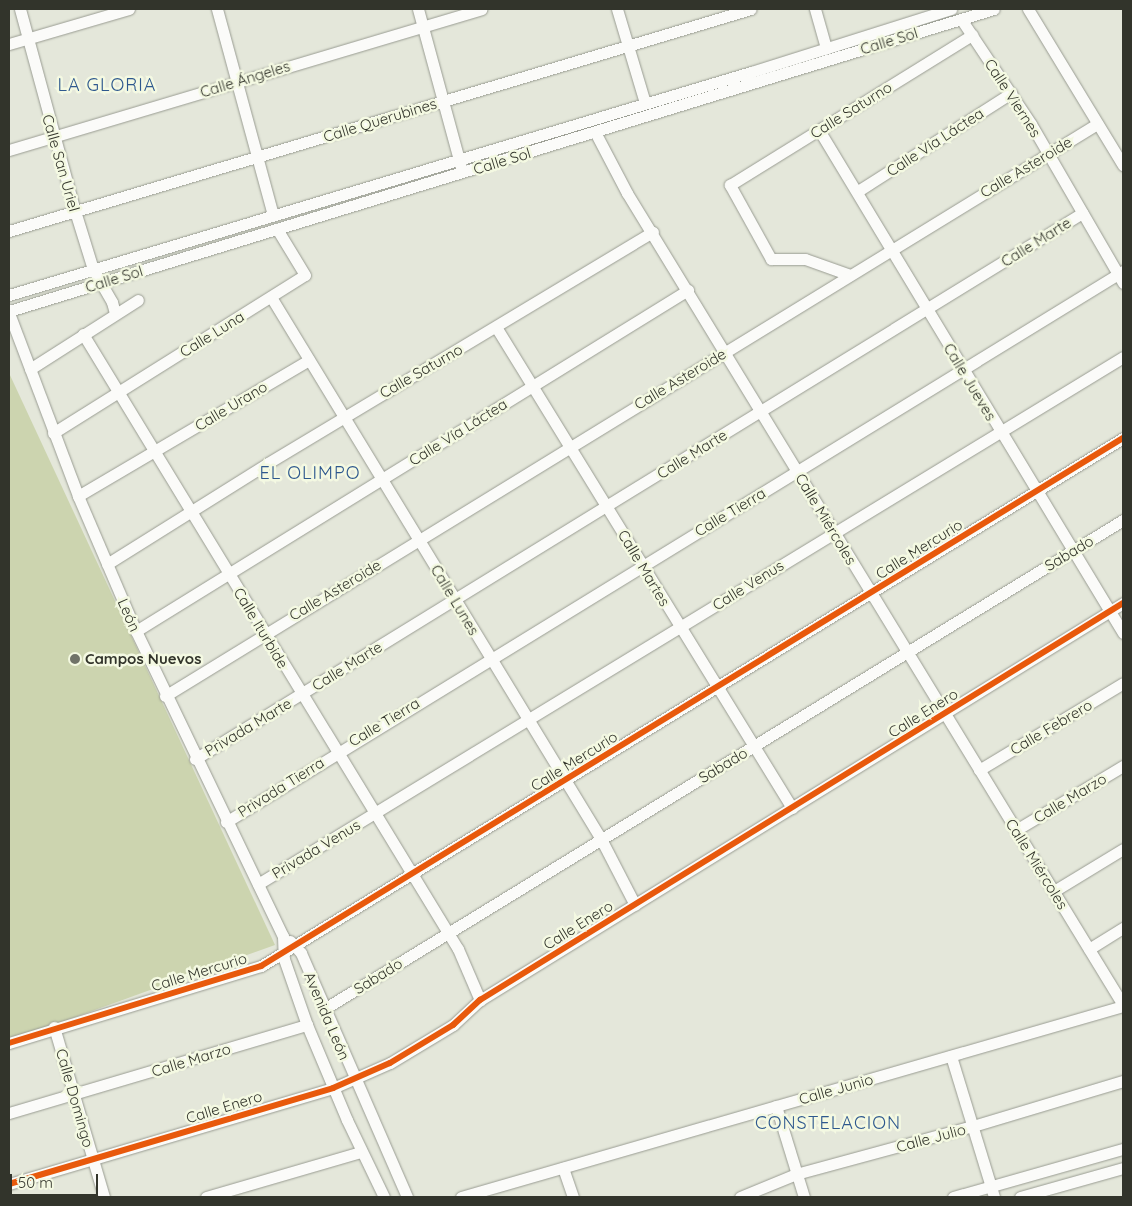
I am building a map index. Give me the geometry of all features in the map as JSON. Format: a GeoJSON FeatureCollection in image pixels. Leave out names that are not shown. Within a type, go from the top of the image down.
{"type":"FeatureCollection","features":[{"type":"Feature","properties":{"kind":"street","name":"Calle San Uriel"},"geometry":{"type":"LineString","coordinates":[[20,9],[53,137],[93,269],[115,313]]}},
{"type":"Feature","properties":{"kind":"street"},"geometry":{"type":"LineString","coordinates":[[9,44],[129,9]]}},
{"type":"Feature","properties":{"kind":"street"},"geometry":{"type":"LineString","coordinates":[[217,9],[273,215]]}},
{"type":"Feature","properties":{"kind":"street"},"geometry":{"type":"LineString","coordinates":[[418,9],[463,173]]}},
{"type":"Feature","properties":{"kind":"street","name":"Calle Ángeles"},"geometry":{"type":"LineString","coordinates":[[9,150],[481,9]]}},
{"type":"Feature","properties":{"kind":"street"},"geometry":{"type":"LineString","coordinates":[[617,9],[645,103]]}},
{"type":"Feature","properties":{"kind":"street","name":"Calle Querubines"},"geometry":{"type":"LineString","coordinates":[[9,231],[751,9]]}},
{"type":"Feature","properties":{"kind":"street"},"geometry":{"type":"LineString","coordinates":[[815,9],[826,48]]}},
{"type":"Feature","properties":{"kind":"street","name":"Calle Sol"},"geometry":{"type":"LineString","coordinates":[[9,294],[459,160],[951,9]]}},
{"type":"Feature","properties":{"kind":"street","name":"Calle Sol"},"geometry":{"type":"LineString","coordinates":[[9,312],[994,9]]}},
{"type":"Feature","properties":{"kind":"street"},"geometry":{"type":"LineString","coordinates":[[1028,9],[1123,165]]}},
{"type":"Feature","properties":{"kind":"street","name":"Calle Viernes"},"geometry":{"type":"LineString","coordinates":[[961,19],[1011,93],[1049,154],[1082,213],[1122,276]]}},
{"type":"Feature","properties":{"kind":"street","name":"Calle Saturno"},"geometry":{"type":"LineString","coordinates":[[850,275],[805,259],[771,258],[730,185],[972,36]]}},
{"type":"Feature","properties":{"kind":"street","name":"Calle Vía Láctea"},"geometry":{"type":"LineString","coordinates":[[858,191],[1011,93]]}},
{"type":"Feature","properties":{"kind":"street","name":"Calle Asteroide"},"geometry":{"type":"LineString","coordinates":[[165,696],[264,633],[1097,124]]}},
{"type":"Feature","properties":{"kind":"street","name":"Calle Jueves"},"geometry":{"type":"LineString","coordinates":[[819,130],[858,191],[1000,432],[1123,633]]}},
{"type":"Feature","properties":{"kind":"street","name":"Calle Miércoles"},"geometry":{"type":"LineString","coordinates":[[595,132],[619,180],[688,290],[870,593],[1123,1006]]}},
{"type":"Feature","properties":{"kind":"street","name":"Calle Marte"},"geometry":{"type":"LineString","coordinates":[[300,694],[1082,213]]}},
{"type":"Feature","properties":{"kind":"street","name":"Calle Luna"},"geometry":{"type":"LineString","coordinates":[[53,433],[306,275],[277,229]]}},
{"type":"Feature","properties":{"kind":"street","name":"Calle Saturno"},"geometry":{"type":"LineString","coordinates":[[106,564],[344,417],[652,232]]}},
{"type":"Feature","properties":{"kind":"street","name":"Calle Tierra"},"geometry":{"type":"LineString","coordinates":[[336,752],[963,369],[1122,276]]}},
{"type":"Feature","properties":{"kind":"street","name":"Calle Vía Láctea"},"geometry":{"type":"LineString","coordinates":[[136,631],[688,290]]}},
{"type":"Feature","properties":{"kind":"street","name":"Calle Lunes"},"geometry":{"type":"LineString","coordinates":[[271,297],[601,839],[635,905]]}},
{"type":"Feature","properties":{"kind":"street"},"geometry":{"type":"LineString","coordinates":[[30,369],[138,300]]}},
{"type":"Feature","properties":{"kind":"street","name":"León"},"geometry":{"type":"LineString","coordinates":[[9,312],[53,433],[106,564],[165,696],[283,936],[283,952]]}},
{"type":"Feature","properties":{"kind":"street","name":"Calle Martes"},"geometry":{"type":"LineString","coordinates":[[496,327],[792,808]]}},
{"type":"Feature","properties":{"kind":"street","name":"Calle Iturbide"},"geometry":{"type":"LineString","coordinates":[[83,334],[300,694],[447,934],[468,965],[480,1000]]}},
{"type":"Feature","properties":{"kind":"street","name":"Calle Venus"},"geometry":{"type":"LineString","coordinates":[[374,814],[1123,357]]}},
{"type":"Feature","properties":{"kind":"street","name":"Calle Urano"},"geometry":{"type":"LineString","coordinates":[[78,496],[309,360]]}},
{"type":"Feature","properties":{"kind":"street","name":"Calle Mercurio"},"geometry":{"type":"LineString","coordinates":[[9,1043],[54,1027],[238,975],[296,945],[1123,438]]}},
{"type":"Feature","properties":{"kind":"street","name":"Sabado"},"geometry":{"type":"LineString","coordinates":[[324,1009],[1123,520]]}},
{"type":"Feature","properties":{"kind":"street","name":"Calle Enero"},"geometry":{"type":"LineString","coordinates":[[9,1184],[333,1088],[423,1046],[480,1000],[1123,603]]}},
{"type":"Feature","properties":{"kind":"street","name":"Calle Febrero"},"geometry":{"type":"LineString","coordinates":[[979,770],[1123,683]]}},
{"type":"Feature","properties":{"kind":"street","name":"Privada Marte"},"geometry":{"type":"LineString","coordinates":[[195,759],[300,694]]}},
{"type":"Feature","properties":{"kind":"street","name":"Privada Tierra"},"geometry":{"type":"LineString","coordinates":[[226,822],[336,752]]}},
{"type":"Feature","properties":{"kind":"street","name":"Calle Marzo"},"geometry":{"type":"LineString","coordinates":[[1016,830],[1123,766]]}},
{"type":"Feature","properties":{"kind":"street","name":"Privada Venus"},"geometry":{"type":"LineString","coordinates":[[258,884],[374,814]]}},
{"type":"Feature","properties":{"kind":"street"},"geometry":{"type":"LineString","coordinates":[[1054,891],[1123,849]]}},
{"type":"Feature","properties":{"kind":"street"},"geometry":{"type":"LineString","coordinates":[[1089,949],[1123,928]]}},
{"type":"Feature","properties":{"kind":"street","name":"León"},"geometry":{"type":"LineString","coordinates":[[283,936],[296,945]]}},
{"type":"Feature","properties":{"kind":"street","name":"Avenida León"},"geometry":{"type":"LineString","coordinates":[[296,945],[407,1197]]}},
{"type":"Feature","properties":{"kind":"street","name":"Avenida León"},"geometry":{"type":"LineString","coordinates":[[283,952],[308,1025],[333,1088],[384,1197]]}},
{"type":"Feature","properties":{"kind":"street","name":"Calle Junio"},"geometry":{"type":"LineString","coordinates":[[462,1197],[1123,1006]]}},
{"type":"Feature","properties":{"kind":"street","name":"Calle Marzo"},"geometry":{"type":"LineString","coordinates":[[9,1113],[308,1025]]}},
{"type":"Feature","properties":{"kind":"street","name":"Calle Domingo"},"geometry":{"type":"LineString","coordinates":[[54,1027],[104,1197]]}},
{"type":"Feature","properties":{"kind":"street"},"geometry":{"type":"LineString","coordinates":[[952,1056],[992,1192]]}},
{"type":"Feature","properties":{"kind":"street","name":"Calle Julio"},"geometry":{"type":"LineString","coordinates":[[740,1197],[796,1174],[973,1126],[1123,1081]]}},
{"type":"Feature","properties":{"kind":"street"},"geometry":{"type":"LineString","coordinates":[[776,1106],[804,1197]]}},
{"type":"Feature","properties":{"kind":"street"},"geometry":{"type":"LineString","coordinates":[[953,1197],[992,1192],[1123,1149]]}},
{"type":"Feature","properties":{"kind":"street"},"geometry":{"type":"LineString","coordinates":[[206,1197],[362,1152]]}},
{"type":"Feature","properties":{"kind":"street"},"geometry":{"type":"LineString","coordinates":[[563,1168],[573,1197]]}},
{"type":"Feature","properties":{"kind":"street"},"geometry":{"type":"LineString","coordinates":[[1020,1197],[1123,1168]]}},
{"type":"Feature","properties":{"kind":"green space","name":"Campos Nuevos"},"geometry":{"type":"Polygon","coordinates":[[[9,373],[275,945],[9,1041],[9,373]]]}},
{"type":"Feature","properties":{"kind":"cycle path"},"geometry":{"type":"LineString","coordinates":[[9,1043],[261,966],[1123,438]]}},
{"type":"Feature","properties":{"kind":"cycle path"},"geometry":{"type":"LineString","coordinates":[[9,1184],[333,1088],[390,1063],[453,1025],[480,1000],[1123,603]]}},
{"type":"Feature","properties":{"kind":"place","name":"Campos Nuevos"},"geometry":{"type":"Point","coordinates":[75,659]}},
{"type":"Feature","properties":{"kind":"district","name":"LA GLORIA"},"geometry":{"type":"Point","coordinates":[107,85]}},
{"type":"Feature","properties":{"kind":"district","name":"EL OLIMPO"},"geometry":{"type":"Point","coordinates":[310,473]}},
{"type":"Feature","properties":{"kind":"district","name":"CONSTELACION"},"geometry":{"type":"Point","coordinates":[828,1123]}}]}
